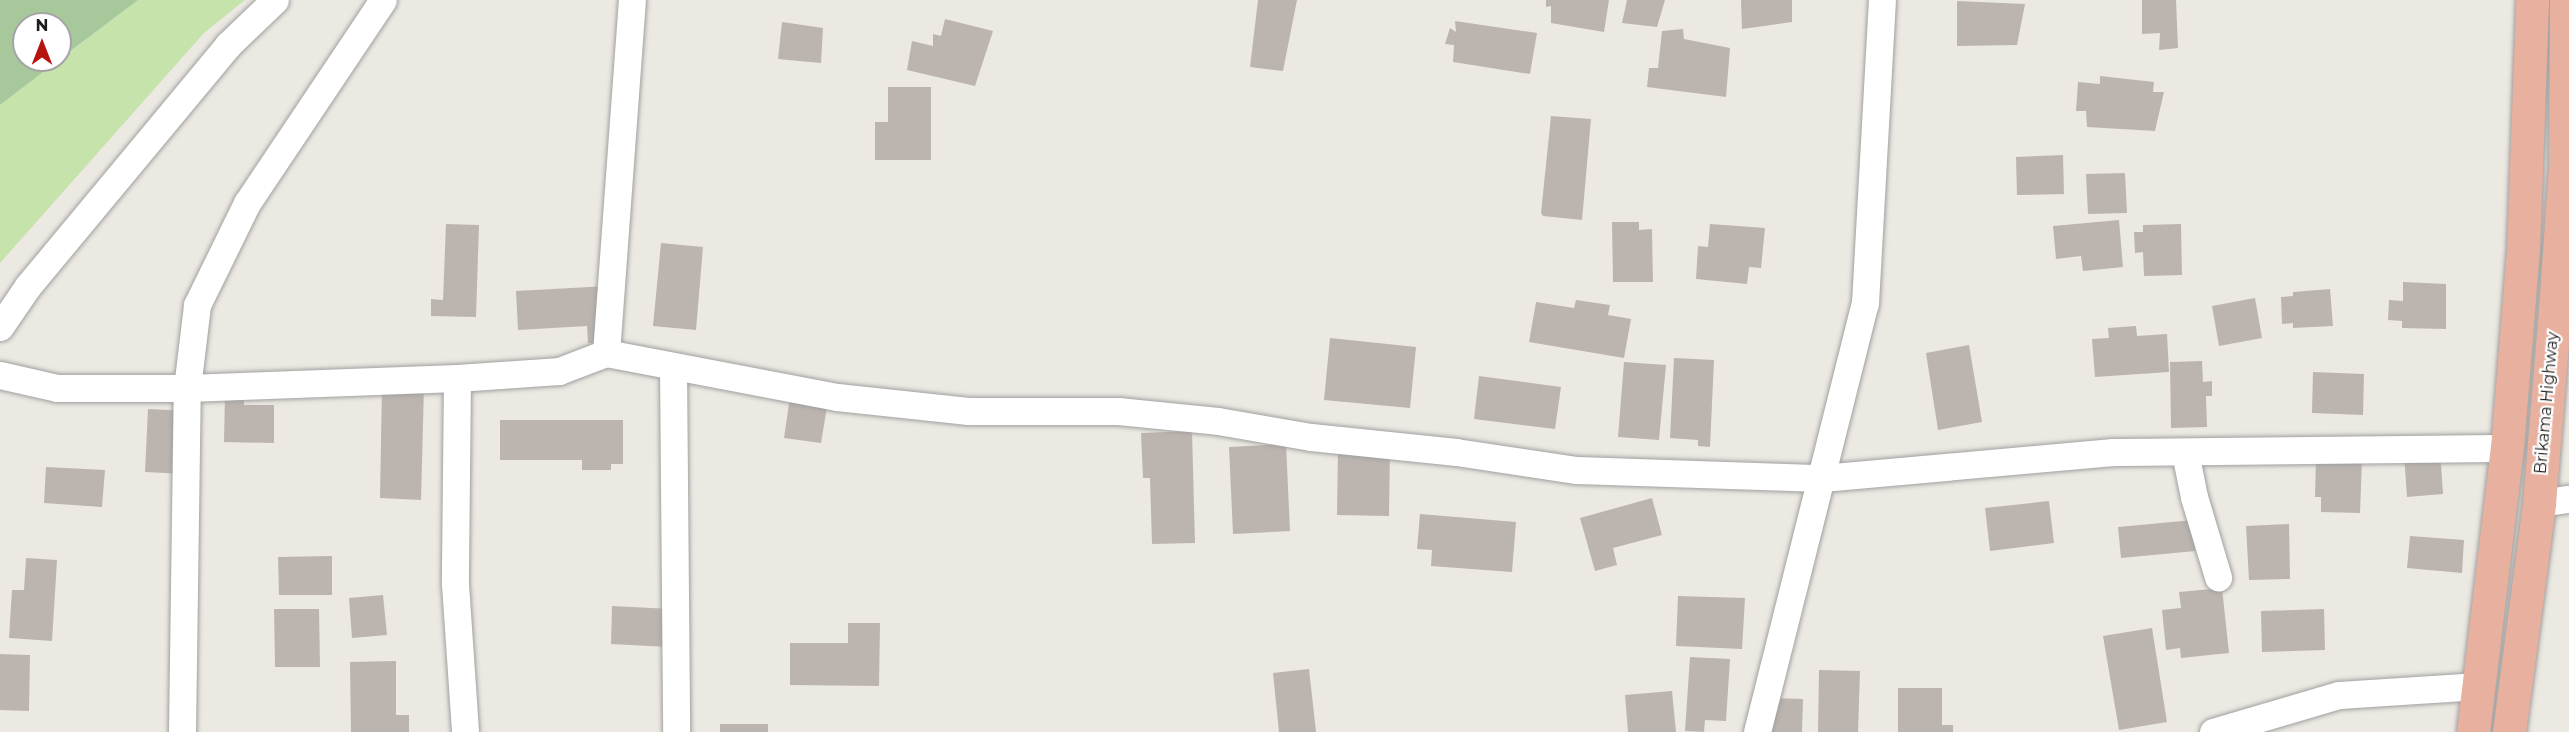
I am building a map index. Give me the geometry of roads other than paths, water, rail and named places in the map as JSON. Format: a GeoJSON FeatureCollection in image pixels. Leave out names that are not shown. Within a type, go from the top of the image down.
{"type":"FeatureCollection","features":[{"type":"Feature","properties":{"kind":"highway"},"geometry":{"type":"LineString","coordinates":[[2473,732],[2507,448],[2524,238],[2532,0]]}},
{"type":"Feature","properties":{"kind":"highway","name":"Brikama Highway"},"geometry":{"type":"LineString","coordinates":[[2509,732],[2554,501],[2565,165],[2568,39],[2566,0]]}},
{"type":"Feature","properties":{"kind":"street"},"geometry":{"type":"LineString","coordinates":[[0,327],[28,286],[228,45],[274,0]]}},
{"type":"Feature","properties":{"kind":"street"},"geometry":{"type":"LineString","coordinates":[[182,732],[188,388],[197,305],[247,204],[383,0]]}},
{"type":"Feature","properties":{"kind":"street"},"geometry":{"type":"LineString","coordinates":[[606,352],[632,0]]}},
{"type":"Feature","properties":{"kind":"street"},"geometry":{"type":"LineString","coordinates":[[1757,732],[1865,303],[1882,0]]}},
{"type":"Feature","properties":{"kind":"street"},"geometry":{"type":"LineString","coordinates":[[2532,39],[2568,39]]}},
{"type":"Feature","properties":{"kind":"street"},"geometry":{"type":"LineString","coordinates":[[0,375],[57,388],[188,388],[457,378],[559,371],[606,352],[673,367],[837,397],[968,411],[1118,411],[1196,419],[1577,470],[1822,478],[2113,452],[2507,448]]}},
{"type":"Feature","properties":{"kind":"street"},"geometry":{"type":"LineString","coordinates":[[673,367],[676,732]]}},
{"type":"Feature","properties":{"kind":"street"},"geometry":{"type":"LineString","coordinates":[[457,378],[454,584],[465,732]]}},
{"type":"Feature","properties":{"kind":"street"},"geometry":{"type":"LineString","coordinates":[[2185,452],[2194,497],[2218,577]]}},
{"type":"Feature","properties":{"kind":"street"},"geometry":{"type":"LineString","coordinates":[[2213,732],[2339,695],[2479,686]]}}]}
